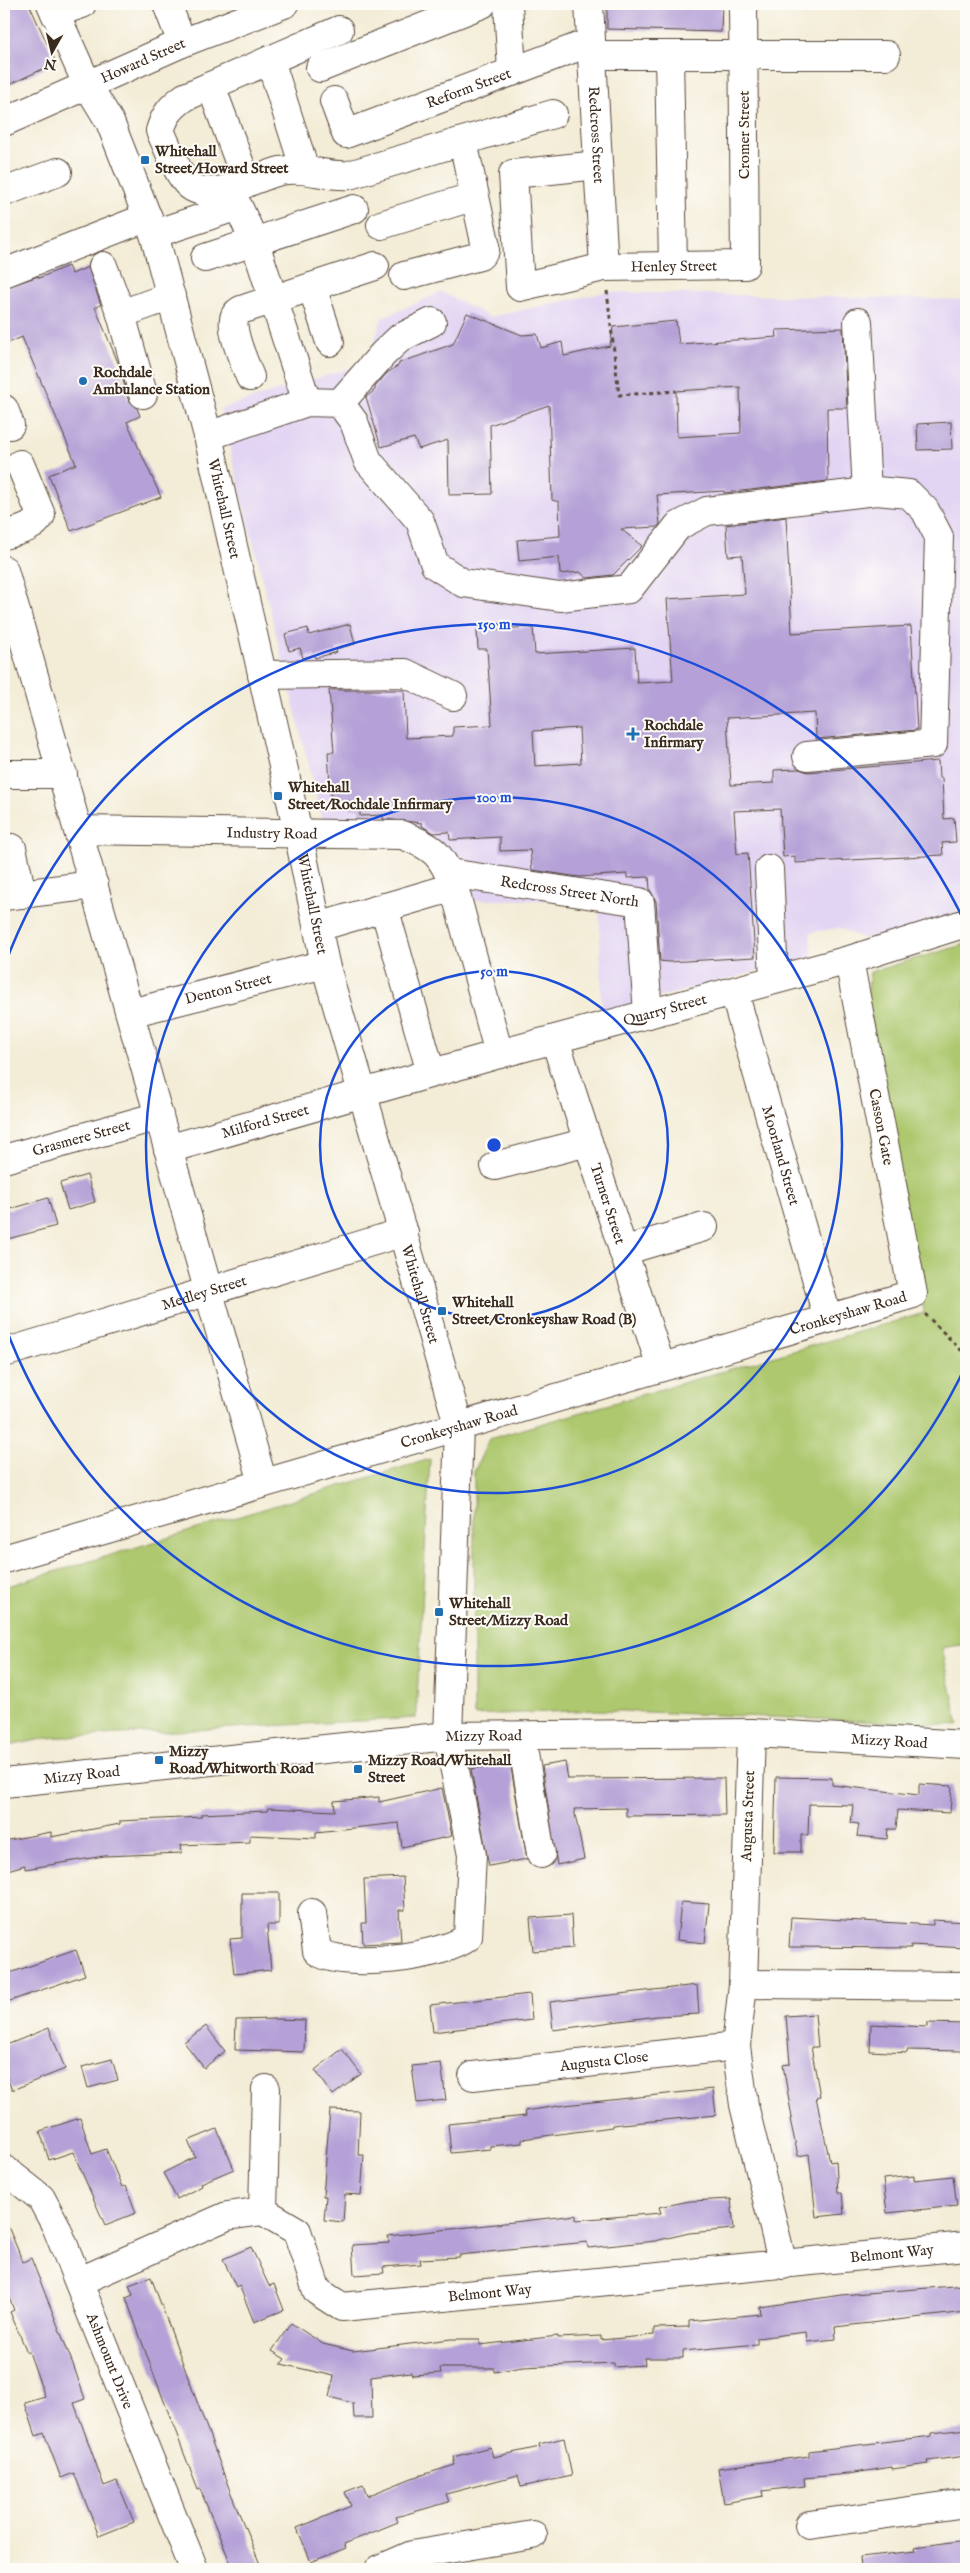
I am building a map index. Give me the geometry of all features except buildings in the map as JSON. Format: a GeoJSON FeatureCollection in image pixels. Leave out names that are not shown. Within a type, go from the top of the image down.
{"type":"FeatureCollection","features":[{"type":"Feature","properties":{"kind":"street"},"geometry":{"type":"LineString","coordinates":[[53,9],[82,4]]}},
{"type":"Feature","properties":{"kind":"street"},"geometry":{"type":"LineString","coordinates":[[166,4],[182,43]]}},
{"type":"Feature","properties":{"kind":"street","name":"Howard Street"},"geometry":{"type":"LineString","coordinates":[[4,122],[182,43],[284,4]]}},
{"type":"Feature","properties":{"kind":"street"},"geometry":{"type":"LineString","coordinates":[[320,68],[482,4]]}},
{"type":"Feature","properties":{"kind":"street"},"geometry":{"type":"LineString","coordinates":[[508,4],[512,72]]}},
{"type":"Feature","properties":{"kind":"street","name":"Redcross Street"},"geometry":{"type":"LineString","coordinates":[[589,4],[604,267]]}},
{"type":"Feature","properties":{"kind":"street","name":"Cromer Street"},"geometry":{"type":"LineString","coordinates":[[743,4],[745,265]]}},
{"type":"Feature","properties":{"kind":"street","name":"Whitehall Street"},"geometry":{"type":"LineString","coordinates":[[53,9],[87,84],[110,122],[151,226],[208,436],[326,964],[459,1427],[448,1736],[472,1856],[468,1937],[460,1944],[406,1956],[341,1960],[324,1957],[317,1951],[312,1913]]}},
{"type":"Feature","properties":{"kind":"street"},"geometry":{"type":"LineString","coordinates":[[239,192],[210,193],[194,189],[186,182],[160,131],[164,117],[171,107],[185,97],[339,30]]}},
{"type":"Feature","properties":{"kind":"street"},"geometry":{"type":"LineString","coordinates":[[592,49],[669,55],[886,56]]}},
{"type":"Feature","properties":{"kind":"street","name":"Reform Street"},"geometry":{"type":"LineString","coordinates":[[334,101],[346,134],[512,72],[592,49]]}},
{"type":"Feature","properties":{"kind":"street"},"geometry":{"type":"LineString","coordinates":[[669,55],[674,265]]}},
{"type":"Feature","properties":{"kind":"street"},"geometry":{"type":"LineString","coordinates":[[270,60],[306,170]]}},
{"type":"Feature","properties":{"kind":"street"},"geometry":{"type":"LineString","coordinates":[[211,86],[254,243],[307,402]]}},
{"type":"Feature","properties":{"kind":"street"},"geometry":{"type":"LineString","coordinates":[[4,273],[151,226],[239,192],[282,171],[306,170],[334,176],[349,175],[553,114]]}},
{"type":"Feature","properties":{"kind":"street"},"geometry":{"type":"LineString","coordinates":[[404,276],[480,256],[485,250],[485,242],[463,142]]}},
{"type":"Feature","properties":{"kind":"street","name":"Henley Street"},"geometry":{"type":"LineString","coordinates":[[598,165],[513,174],[520,287],[604,267],[745,265]]}},
{"type":"Feature","properties":{"kind":"street"},"geometry":{"type":"LineString","coordinates":[[4,192],[58,172]]}},
{"type":"Feature","properties":{"kind":"street"},"geometry":{"type":"LineString","coordinates":[[381,225],[475,196]]}},
{"type":"Feature","properties":{"kind":"street"},"geometry":{"type":"LineString","coordinates":[[205,258],[354,209]]}},
{"type":"Feature","properties":{"kind":"street"},"geometry":{"type":"LineString","coordinates":[[103,266],[121,314],[143,394]]}},
{"type":"Feature","properties":{"kind":"street"},"geometry":{"type":"LineString","coordinates":[[250,377],[235,334],[234,319],[236,313],[375,266]]}},
{"type":"Feature","properties":{"kind":"street"},"geometry":{"type":"LineString","coordinates":[[312,287],[330,342]]}},
{"type":"Feature","properties":{"kind":"street"},"geometry":{"type":"LineString","coordinates":[[121,314],[171,296]]}},
{"type":"Feature","properties":{"kind":"street"},"geometry":{"type":"LineString","coordinates":[[340,403],[382,354],[400,338],[432,322]]}},
{"type":"Feature","properties":{"kind":"street"},"geometry":{"type":"LineString","coordinates":[[858,322],[867,492]]}},
{"type":"Feature","properties":{"kind":"street"},"geometry":{"type":"LineString","coordinates":[[208,436],[307,402],[340,403]]}},
{"type":"Feature","properties":{"kind":"street"},"geometry":{"type":"LineString","coordinates":[[340,403],[354,422],[368,460],[420,521],[435,564],[463,583],[560,597],[629,589],[678,526],[707,510],[867,492],[908,494],[925,510],[939,537],[933,744],[807,756]]}},
{"type":"Feature","properties":{"kind":"street"},"geometry":{"type":"LineString","coordinates":[[4,535],[30,527],[38,521],[41,515],[20,464]]}},
{"type":"Feature","properties":{"kind":"street"},"geometry":{"type":"LineString","coordinates":[[4,570],[262,1483]]}},
{"type":"Feature","properties":{"kind":"street"},"geometry":{"type":"LineString","coordinates":[[262,675],[405,673],[453,696]]}},
{"type":"Feature","properties":{"kind":"street"},"geometry":{"type":"LineString","coordinates":[[4,774],[63,774]]}},
{"type":"Feature","properties":{"kind":"street","name":"Industry Road"},"geometry":{"type":"LineString","coordinates":[[78,830],[402,835],[428,844],[452,880]]}},
{"type":"Feature","properties":{"kind":"street"},"geometry":{"type":"LineString","coordinates":[[12,848],[13,895],[94,885]]}},
{"type":"Feature","properties":{"kind":"street"},"geometry":{"type":"LineString","coordinates":[[769,868],[774,980]]}},
{"type":"Feature","properties":{"kind":"street"},"geometry":{"type":"LineString","coordinates":[[318,927],[384,908],[452,880],[499,1054]]}},
{"type":"Feature","properties":{"kind":"street","name":"Redcross Street North"},"geometry":{"type":"LineString","coordinates":[[452,880],[640,902],[648,1014]]}},
{"type":"Feature","properties":{"kind":"street"},"geometry":{"type":"LineString","coordinates":[[384,908],[431,1073]]}},
{"type":"Feature","properties":{"kind":"street","name":"Quarry Street"},"geometry":{"type":"LineString","coordinates":[[362,1093],[499,1054],[849,960],[966,923]]}},
{"type":"Feature","properties":{"kind":"street","name":"Casson Gate"},"geometry":{"type":"LineString","coordinates":[[849,960],[913,1294]]}},
{"type":"Feature","properties":{"kind":"street","name":"Denton Street"},"geometry":{"type":"LineString","coordinates":[[130,1013],[326,964]]}},
{"type":"Feature","properties":{"kind":"street","name":"Moorland Street"},"geometry":{"type":"LineString","coordinates":[[734,992],[828,1319]]}},
{"type":"Feature","properties":{"kind":"street","name":"Turner Street"},"geometry":{"type":"LineString","coordinates":[[555,1040],[661,1368]]}},
{"type":"Feature","properties":{"kind":"street","name":"Milford Street"},"geometry":{"type":"LineString","coordinates":[[168,1149],[362,1093]]}},
{"type":"Feature","properties":{"kind":"street","name":"Grasmere Street"},"geometry":{"type":"LineString","coordinates":[[4,1159],[159,1116]]}},
{"type":"Feature","properties":{"kind":"street"},"geometry":{"type":"LineString","coordinates":[[494,1166],[588,1142]]}},
{"type":"Feature","properties":{"kind":"street"},"geometry":{"type":"LineString","coordinates":[[623,1251],[704,1227]]}},
{"type":"Feature","properties":{"kind":"street","name":"Medley Street"},"geometry":{"type":"LineString","coordinates":[[4,1353],[404,1232]]}},
{"type":"Feature","properties":{"kind":"street","name":"Cronkeyshaw Road"},"geometry":{"type":"LineString","coordinates":[[4,1559],[913,1294]]}},
{"type":"Feature","properties":{"kind":"street","name":"Mizzy Road"},"geometry":{"type":"LineString","coordinates":[[4,1783],[448,1736],[751,1732],[966,1745]]}},
{"type":"Feature","properties":{"kind":"street","name":"Augusta Street"},"geometry":{"type":"LineString","coordinates":[[743,1984],[751,1732]]}},
{"type":"Feature","properties":{"kind":"street"},"geometry":{"type":"LineString","coordinates":[[521,1736],[541,1854]]}},
{"type":"Feature","properties":{"kind":"street"},"geometry":{"type":"LineString","coordinates":[[783,2264],[744,2105],[736,2046],[743,1984],[966,1986]]}},
{"type":"Feature","properties":{"kind":"street","name":"Augusta Close"},"geometry":{"type":"LineString","coordinates":[[473,2076],[736,2046]]}},
{"type":"Feature","properties":{"kind":"street"},"geometry":{"type":"LineString","coordinates":[[80,2281],[227,2216],[263,2211],[266,2089]]}},
{"type":"Feature","properties":{"kind":"street","name":"Ashmount Drive"},"geometry":{"type":"LineString","coordinates":[[4,2169],[41,2198],[56,2226],[80,2281],[194,2569]]}},
{"type":"Feature","properties":{"kind":"street","name":"Belmont Way"},"geometry":{"type":"LineString","coordinates":[[263,2211],[298,2231],[316,2291],[342,2307],[966,2246]]}},
{"type":"Feature","properties":{"kind":"street"},"geometry":{"type":"LineString","coordinates":[[808,2525],[966,2503]]}},
{"type":"Feature","properties":{"kind":"street"},"geometry":{"type":"LineString","coordinates":[[380,2569],[412,2554],[533,2535]]}},
{"type":"Feature","properties":{"kind":"path"},"geometry":{"type":"LineString","coordinates":[[604,267],[619,395],[676,391]]}},
{"type":"Feature","properties":{"kind":"path"},"geometry":{"type":"LineString","coordinates":[[913,1294],[924,1314],[966,1355]]}},
{"type":"Feature","properties":{"kind":"shaded area","name":"Rochdale Infirmary"},"geometry":{"type":"Polygon","coordinates":[[[441,292],[490,317],[606,292],[966,300],[966,894],[950,920],[868,941],[839,928],[810,933],[812,957],[602,1012],[599,900],[468,900],[437,845],[327,839],[220,409],[368,362],[382,318],[441,292]]]}},
{"type":"Feature","properties":{"kind":"green space"},"geometry":{"type":"Polygon","coordinates":[[[966,944],[966,1644],[942,1648],[959,1725],[598,1710],[474,1715],[474,1472],[489,1439],[924,1313],[867,996],[870,972],[966,944]]]}},
{"type":"Feature","properties":{"kind":"green space"},"geometry":{"type":"Polygon","coordinates":[[[430,1459],[416,1718],[47,1738],[4,1747],[4,1587],[430,1459]]]}},
{"type":"Feature","properties":{"kind":"place","name":"Whitehall Street/Howard Street"},"geometry":{"type":"Point","coordinates":[145,160]}},
{"type":"Feature","properties":{"kind":"place","name":"Rochdale Ambulance Station"},"geometry":{"type":"Point","coordinates":[83,381]}},
{"type":"Feature","properties":{"kind":"place","name":"Rochdale Infirmary"},"geometry":{"type":"Point","coordinates":[633,734]}},
{"type":"Feature","properties":{"kind":"place","name":"Whitehall Street/Rochdale Infirmary"},"geometry":{"type":"Point","coordinates":[278,796]}},
{"type":"Feature","properties":{"kind":"place","name":"Whitehall Street/Cronkeyshaw Road (B)"},"geometry":{"type":"Point","coordinates":[442,1311]}},
{"type":"Feature","properties":{"kind":"place","name":"Whitehall Street/Mizzy Road"},"geometry":{"type":"Point","coordinates":[439,1612]}},
{"type":"Feature","properties":{"kind":"place","name":"Mizzy Road/Whitworth Road"},"geometry":{"type":"Point","coordinates":[159,1760]}},
{"type":"Feature","properties":{"kind":"place","name":"Mizzy Road/Whitehall Street"},"geometry":{"type":"Point","coordinates":[358,1769]}}]}
